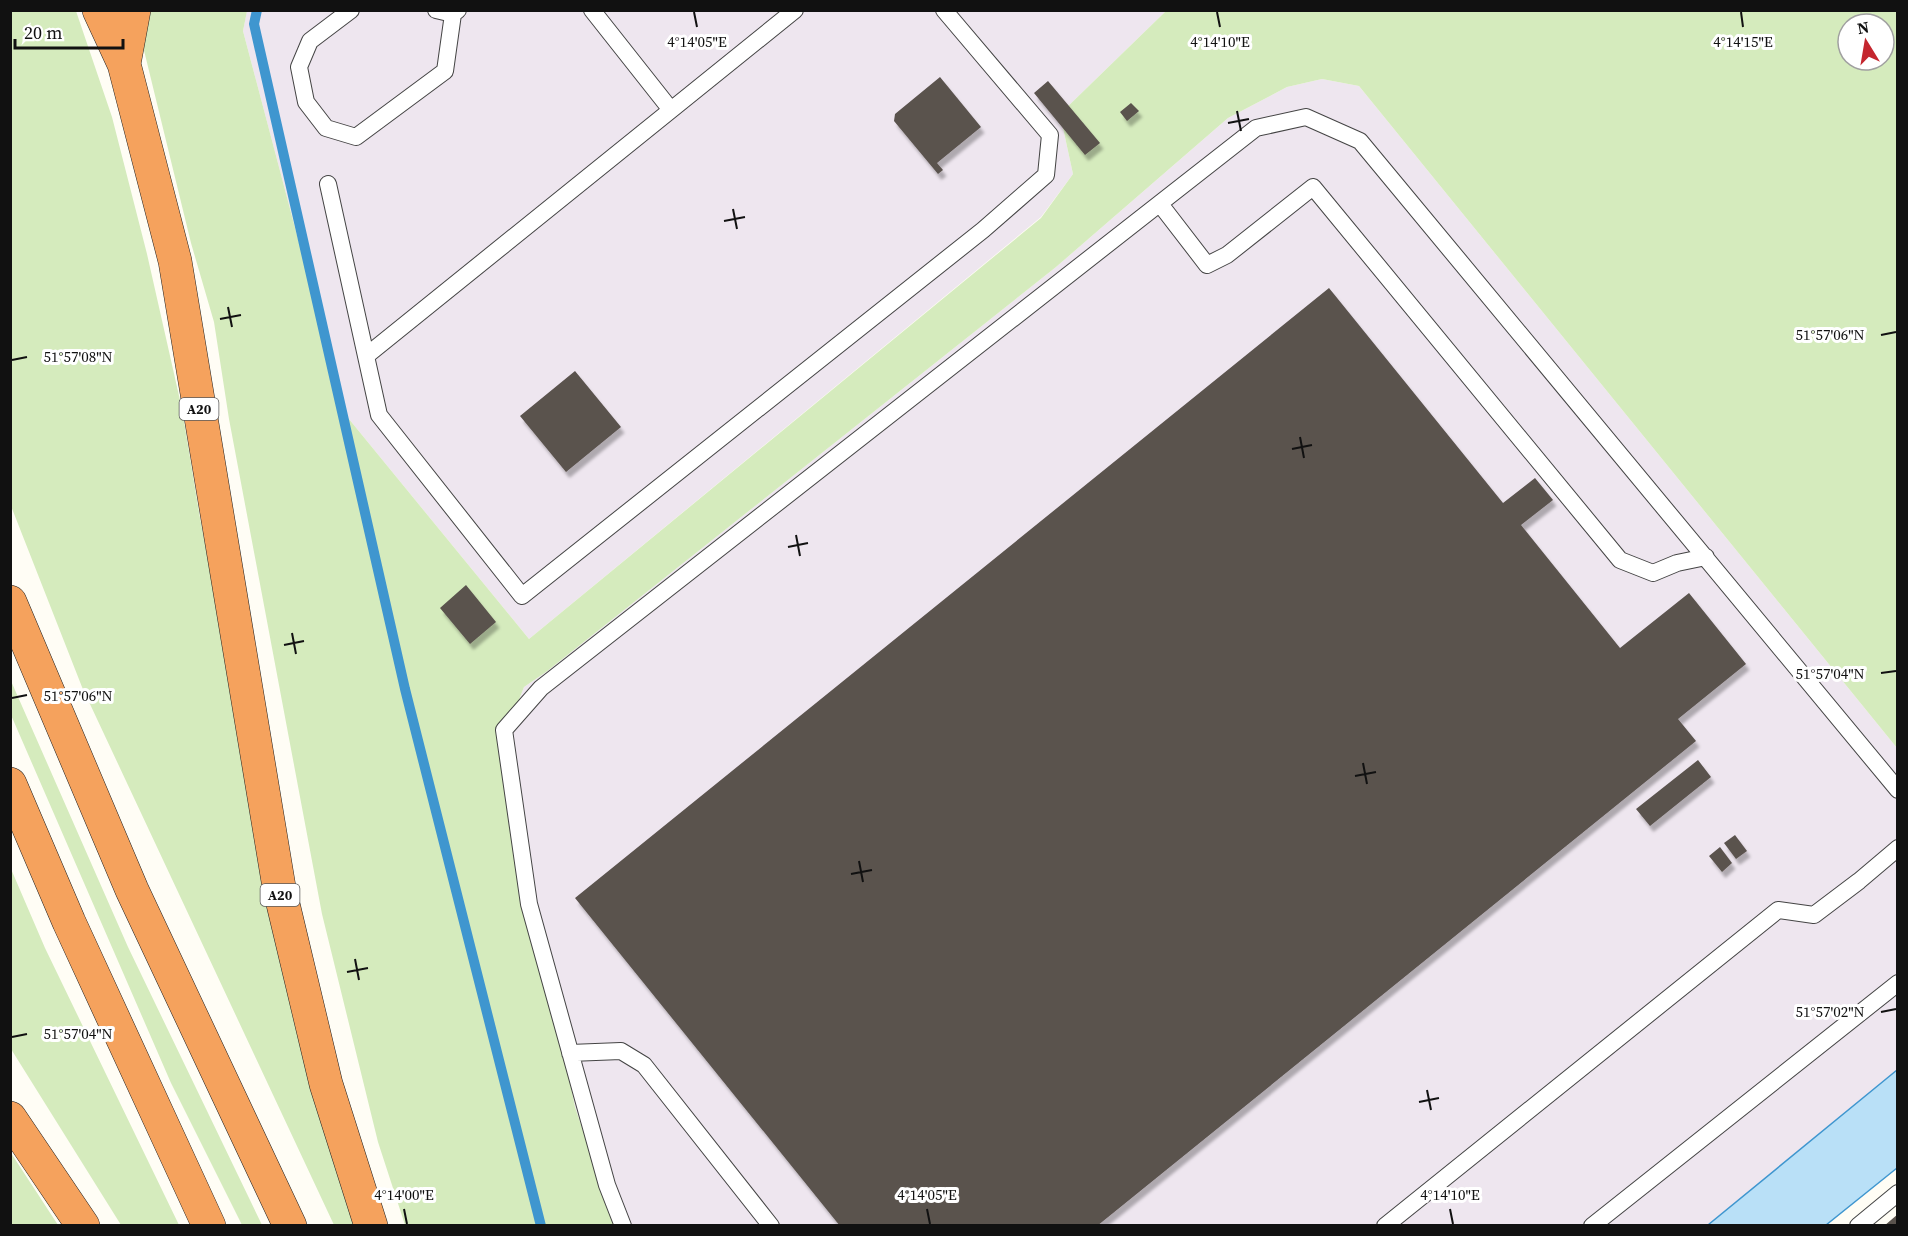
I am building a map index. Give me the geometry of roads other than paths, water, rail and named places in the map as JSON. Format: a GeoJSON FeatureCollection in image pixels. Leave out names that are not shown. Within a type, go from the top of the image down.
{"type":"FeatureCollection","features":[{"type":"Feature","properties":{"kind":"highway","name":"A20"},"geometry":{"type":"LineString","coordinates":[[99,10],[124,64],[175,261],[279,887],[326,1084],[371,1226]]}},
{"type":"Feature","properties":{"kind":"highway","name":"A20"},"geometry":{"type":"LineString","coordinates":[[124,64],[134,10]]}},
{"type":"Feature","properties":{"kind":"highway"},"geometry":{"type":"LineString","coordinates":[[10,602],[132,890],[290,1226]]}},
{"type":"Feature","properties":{"kind":"highway"},"geometry":{"type":"LineString","coordinates":[[10,784],[69,922],[209,1226]]}},
{"type":"Feature","properties":{"kind":"highway"},"geometry":{"type":"LineString","coordinates":[[10,1118],[83,1226]]}},
{"type":"Feature","properties":{"kind":"lane"},"geometry":{"type":"LineString","coordinates":[[351,10],[310,41],[299,67],[306,102],[326,128],[357,137],[445,71],[456,12],[436,10]]}},
{"type":"Feature","properties":{"kind":"lane"},"geometry":{"type":"LineString","coordinates":[[592,10],[671,110]]}},
{"type":"Feature","properties":{"kind":"lane"},"geometry":{"type":"LineString","coordinates":[[366,356],[795,10]]}},
{"type":"Feature","properties":{"kind":"lane"},"geometry":{"type":"LineString","coordinates":[[328,184],[379,415],[522,596],[983,230],[1046,175],[1050,135],[944,10]]}},
{"type":"Feature","properties":{"kind":"lane"},"geometry":{"type":"LineString","coordinates":[[623,1226],[607,1185],[529,904],[504,730],[541,688],[1256,128],[1305,117],[1360,141],[1898,790]]}},
{"type":"Feature","properties":{"kind":"lane"},"geometry":{"type":"LineString","coordinates":[[1160,204],[1207,265],[1227,255],[1313,187],[1620,560],[1653,573],[1677,563],[1706,557]]}},
{"type":"Feature","properties":{"kind":"lane"},"geometry":{"type":"LineString","coordinates":[[1385,1226],[1778,910],[1814,915],[1898,848]]}},
{"type":"Feature","properties":{"kind":"lane"},"geometry":{"type":"LineString","coordinates":[[1592,1226],[1898,983]]}},
{"type":"Feature","properties":{"kind":"lane"},"geometry":{"type":"LineString","coordinates":[[570,1053],[621,1051],[644,1065],[771,1226]]}},
{"type":"Feature","properties":{"kind":"lane"},"geometry":{"type":"LineString","coordinates":[[1858,1226],[1898,1193]]}},
{"type":"Feature","properties":{"kind":"water"},"geometry":{"type":"Polygon","coordinates":[[[1897,1070],[1897,1168],[1826,1225],[1708,1225],[1897,1070]]]}},
{"type":"Feature","properties":{"kind":"waterway"},"geometry":{"type":"LineString","coordinates":[[257,10],[254,24],[405,689],[541,1226]]}}]}
